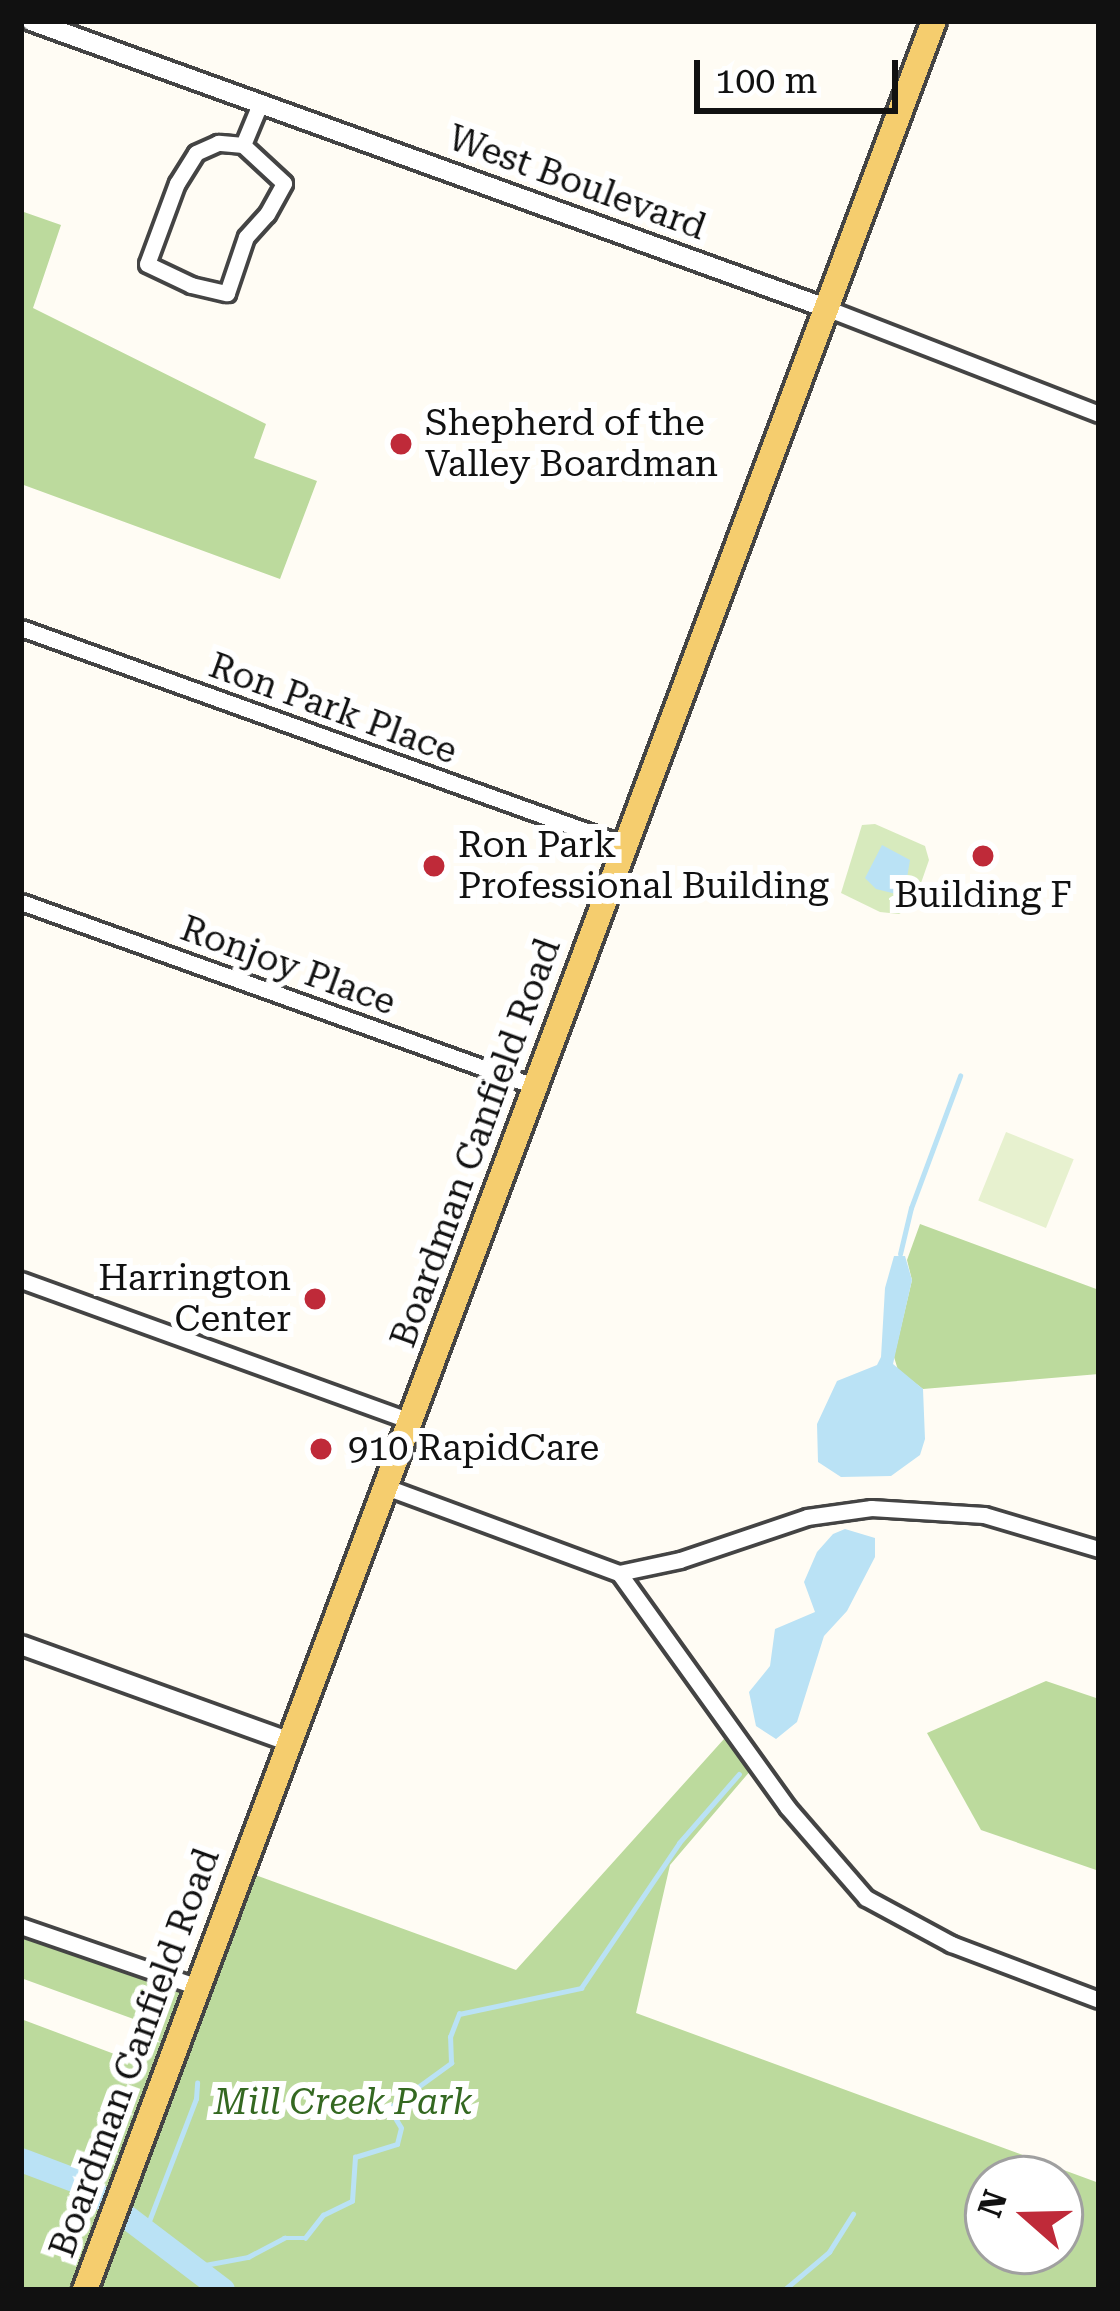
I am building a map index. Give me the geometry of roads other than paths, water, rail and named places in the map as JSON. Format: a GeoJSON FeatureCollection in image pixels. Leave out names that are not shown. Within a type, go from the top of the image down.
{"type":"FeatureCollection","features":[{"type":"Feature","properties":{"kind":"main road","name":"Boardman Canfield Road"},"geometry":{"type":"LineString","coordinates":[[85,2290],[934,21]]}},
{"type":"Feature","properties":{"kind":"street","name":"West Boulevard"},"geometry":{"type":"LineString","coordinates":[[31,21],[826,308],[1099,414]]}},
{"type":"Feature","properties":{"kind":"street"},"geometry":{"type":"LineString","coordinates":[[243,146],[260,104]]}},
{"type":"Feature","properties":{"kind":"street"},"geometry":{"type":"LineString","coordinates":[[218,143],[243,146],[284,183],[268,214],[247,237],[227,293],[191,285],[147,264],[177,183],[196,153],[218,143]]}},
{"type":"Feature","properties":{"kind":"street","name":"Ron Park Place"},"geometry":{"type":"LineString","coordinates":[[21,628],[625,845]]}},
{"type":"Feature","properties":{"kind":"street","name":"Ronjoy Place"},"geometry":{"type":"LineString","coordinates":[[21,902],[534,1086]]}},
{"type":"Feature","properties":{"kind":"street"},"geometry":{"type":"LineString","coordinates":[[21,1280],[410,1421]]}},
{"type":"Feature","properties":{"kind":"street"},"geometry":{"type":"LineString","coordinates":[[386,1487],[619,1573],[680,1560],[807,1517],[871,1508],[984,1515],[1099,1549]]}},
{"type":"Feature","properties":{"kind":"street"},"geometry":{"type":"LineString","coordinates":[[619,1573],[788,1808],[866,1898],[951,1944],[1099,2000]]}},
{"type":"Feature","properties":{"kind":"street"},"geometry":{"type":"LineString","coordinates":[[21,1645],[290,1742]]}},
{"type":"Feature","properties":{"kind":"street"},"geometry":{"type":"LineString","coordinates":[[21,1926],[198,1987]]}},
{"type":"Feature","properties":{"kind":"water"},"geometry":{"type":"Polygon","coordinates":[[[882,845],[910,860],[904,896],[876,889],[865,878],[882,845]]]}},
{"type":"Feature","properties":{"kind":"water"},"geometry":{"type":"Polygon","coordinates":[[[894,1256],[905,1256],[912,1280],[893,1364],[923,1389],[925,1439],[920,1455],[891,1476],[841,1477],[818,1462],[817,1424],[837,1381],[877,1365],[881,1357],[885,1288],[894,1256]]]}},
{"type":"Feature","properties":{"kind":"water"},"geometry":{"type":"Polygon","coordinates":[[[845,1529],[875,1538],[875,1557],[847,1611],[824,1636],[797,1722],[776,1739],[756,1726],[749,1692],[770,1666],[775,1629],[815,1612],[804,1582],[817,1552],[833,1534],[845,1529]]]}},
{"type":"Feature","properties":{"kind":"waterway"},"geometry":{"type":"LineString","coordinates":[[900,1254],[911,1208],[960,1076]]}},
{"type":"Feature","properties":{"kind":"waterway"},"geometry":{"type":"LineString","coordinates":[[194,2267],[248,2257],[284,2238],[305,2238],[323,2215],[352,2201],[355,2157],[397,2144],[401,2128],[389,2108],[451,2063],[450,2037],[459,2014],[581,1988],[679,1843],[739,1774]]}},
{"type":"Feature","properties":{"kind":"waterway"},"geometry":{"type":"LineString","coordinates":[[146,2229],[196,2099],[197,2083]]}},
{"type":"Feature","properties":{"kind":"waterway"},"geometry":{"type":"LineString","coordinates":[[21,2160],[82,2183],[223,2290]]}},
{"type":"Feature","properties":{"kind":"waterway"},"geometry":{"type":"LineString","coordinates":[[784,2290],[829,2252],[853,2214]]}},
{"type":"Feature","properties":{"kind":"place","name":"Shepherd of the Valley Boardman"},"geometry":{"type":"Point","coordinates":[401,444]}},
{"type":"Feature","properties":{"kind":"place","name":"Building F"},"geometry":{"type":"Point","coordinates":[983,856]}},
{"type":"Feature","properties":{"kind":"place","name":"Ron Park Professional Building"},"geometry":{"type":"Point","coordinates":[434,866]}},
{"type":"Feature","properties":{"kind":"place","name":"Harrington Center"},"geometry":{"type":"Point","coordinates":[315,1299]}},
{"type":"Feature","properties":{"kind":"place","name":"910 RapidCare"},"geometry":{"type":"Point","coordinates":[321,1449]}},
{"type":"Feature","properties":{"kind":"park label","name":"Mill Creek Park"},"geometry":{"type":"Point","coordinates":[343,2103]}}]}
